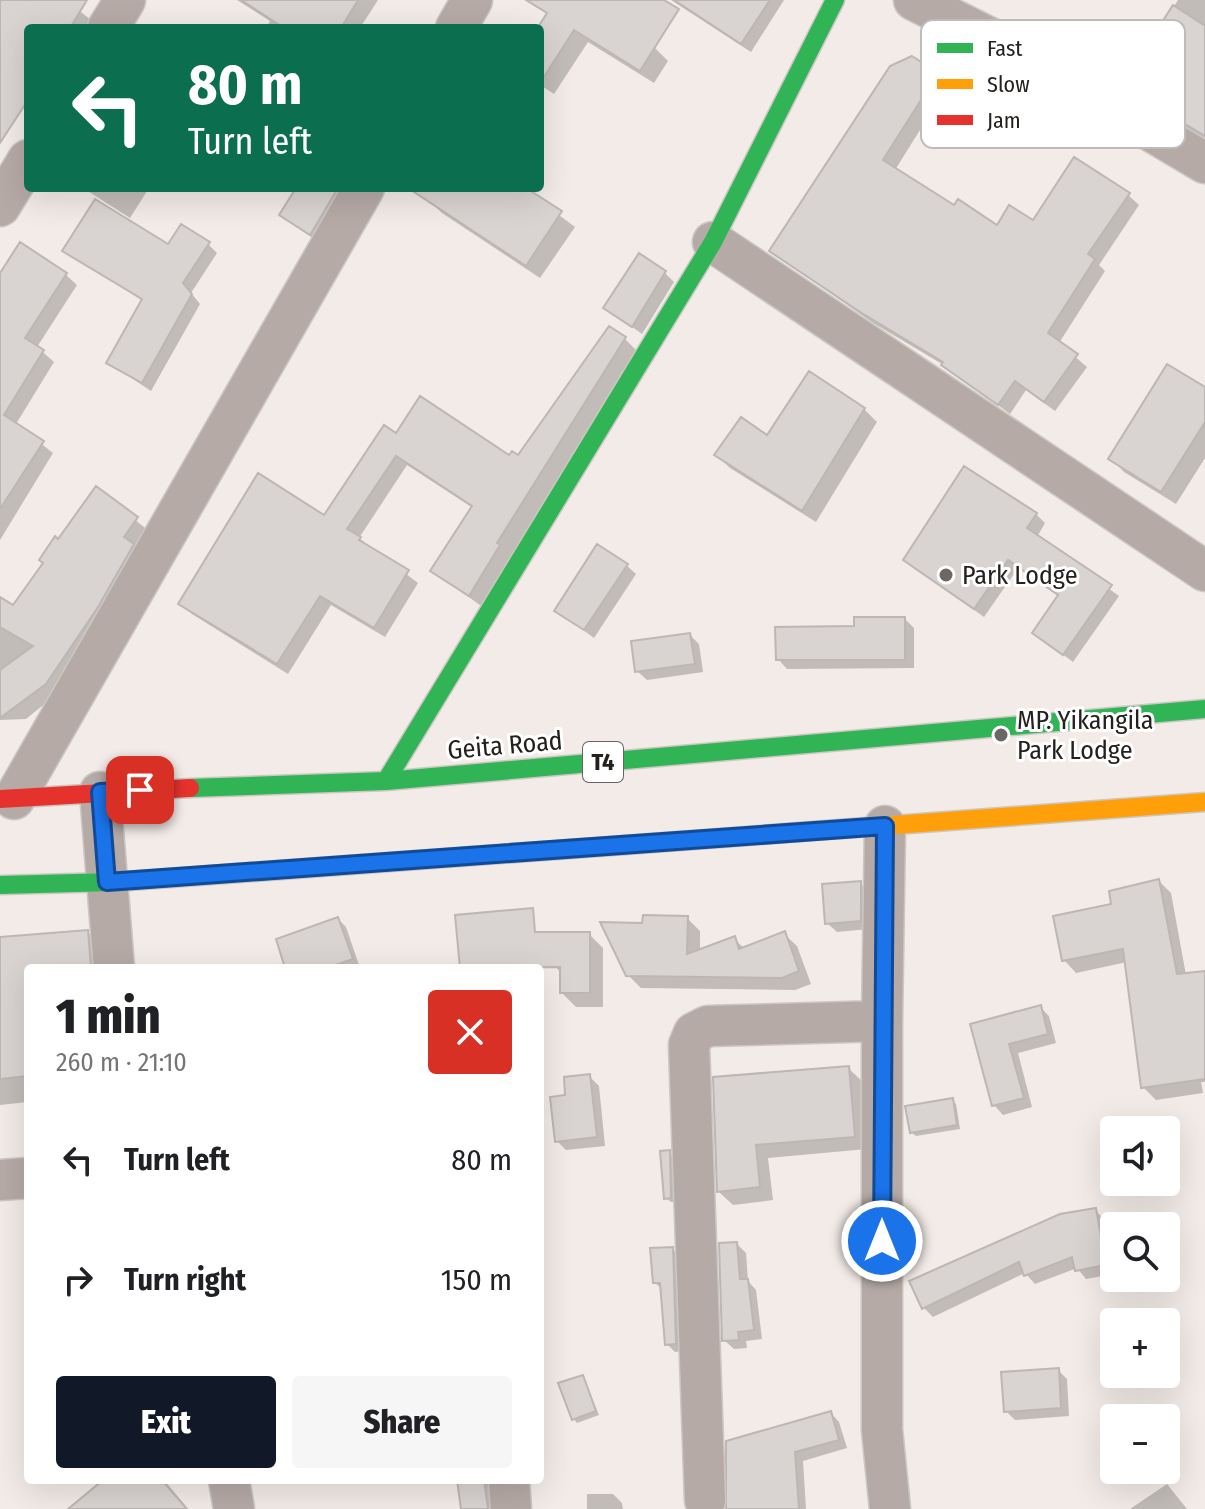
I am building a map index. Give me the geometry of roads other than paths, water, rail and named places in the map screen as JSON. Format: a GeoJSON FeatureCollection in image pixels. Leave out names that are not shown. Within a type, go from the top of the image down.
{"type":"FeatureCollection","features":[{"type":"Feature","properties":{"kind":"main road"},"geometry":{"type":"LineString","coordinates":[[386,781],[713,242],[835,0]]}},
{"type":"Feature","properties":{"kind":"main road","name":"Geita Road"},"geometry":{"type":"LineString","coordinates":[[7,799],[100,792],[386,781],[1205,709]]}},
{"type":"Feature","properties":{"kind":"main road"},"geometry":{"type":"LineString","coordinates":[[0,885],[107,882],[1205,802]]}},
{"type":"Feature","properties":{"kind":"street"},"geometry":{"type":"LineString","coordinates":[[110,24],[125,0]]}},
{"type":"Feature","properties":{"kind":"street"},"geometry":{"type":"LineString","coordinates":[[458,24],[472,0]]}},
{"type":"Feature","properties":{"kind":"street"},"geometry":{"type":"LineString","coordinates":[[914,0],[954,20]]}},
{"type":"Feature","properties":{"kind":"street"},"geometry":{"type":"LineString","coordinates":[[1180,148],[1205,163]]}},
{"type":"Feature","properties":{"kind":"street"},"geometry":{"type":"LineString","coordinates":[[0,206],[24,167]]}},
{"type":"Feature","properties":{"kind":"street"},"geometry":{"type":"LineString","coordinates":[[7,799],[362,192]]}},
{"type":"Feature","properties":{"kind":"street"},"geometry":{"type":"LineString","coordinates":[[713,242],[1205,571]]}},
{"type":"Feature","properties":{"kind":"street"},"geometry":{"type":"LineString","coordinates":[[100,792],[114,964]]}},
{"type":"Feature","properties":{"kind":"street"},"geometry":{"type":"LineString","coordinates":[[885,826],[882,1430],[890,1509]]}},
{"type":"Feature","properties":{"kind":"street"},"geometry":{"type":"LineString","coordinates":[[705,1500],[689,1045],[694,1033],[708,1026],[882,1021]]}},
{"type":"Feature","properties":{"kind":"street"},"geometry":{"type":"LineString","coordinates":[[0,1180],[24,1178]]}},
{"type":"Feature","properties":{"kind":"street"},"geometry":{"type":"LineString","coordinates":[[230,1484],[234,1509]]}},
{"type":"Feature","properties":{"kind":"street"},"geometry":{"type":"LineString","coordinates":[[509,1484],[511,1509]]}},
{"type":"Feature","properties":{"kind":"place","name":"Park Lodge"},"geometry":{"type":"Point","coordinates":[946,575]}},
{"type":"Feature","properties":{"kind":"place","name":"MP. Yikangila Park Lodge"},"geometry":{"type":"Point","coordinates":[1001,735]}}]}
